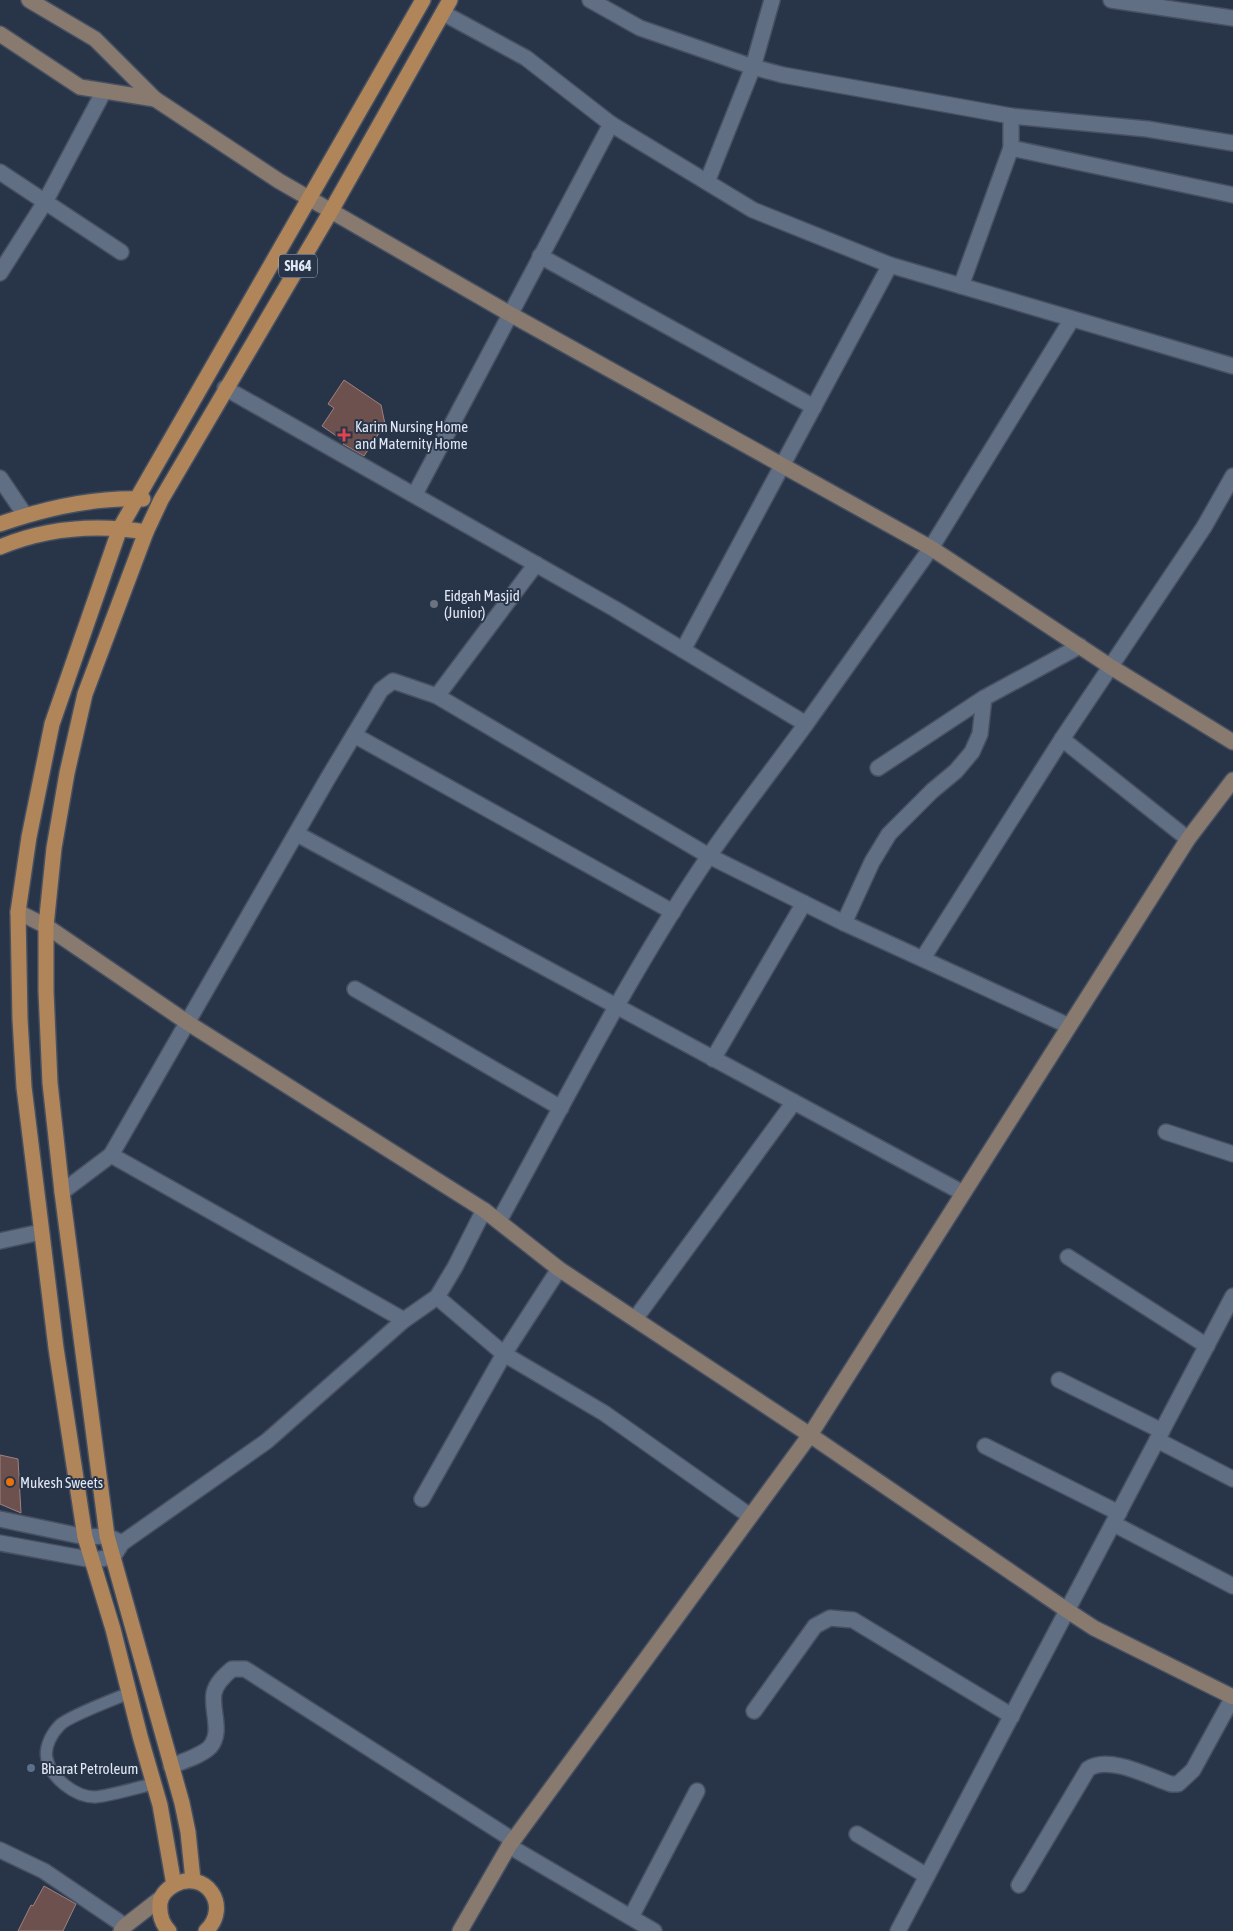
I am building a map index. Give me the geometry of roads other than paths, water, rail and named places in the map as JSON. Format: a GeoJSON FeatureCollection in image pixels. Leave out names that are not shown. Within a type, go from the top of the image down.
{"type":"FeatureCollection","features":[{"type":"Feature","properties":{"kind":"main road","name":"SH64"},"geometry":{"type":"LineString","coordinates":[[120,528],[423,0]]}},
{"type":"Feature","properties":{"kind":"main road","name":"SH64"},"geometry":{"type":"LineString","coordinates":[[146,532],[160,500],[331,211],[446,6]]}},
{"type":"Feature","properties":{"kind":"main road"},"geometry":{"type":"LineString","coordinates":[[0,524],[25,515],[91,502],[135,499],[160,500]]}},
{"type":"Feature","properties":{"kind":"main road"},"geometry":{"type":"LineString","coordinates":[[0,547],[16,540],[84,527],[120,528],[146,532],[85,694],[67,773],[54,848],[46,926],[46,991],[50,1083],[62,1192],[107,1536],[182,1803],[188,1832],[193,1880]]}},
{"type":"Feature","properties":{"kind":"main road"},"geometry":{"type":"LineString","coordinates":[[120,528],[52,724],[29,836],[18,912],[20,1019],[24,1087],[41,1232],[56,1348],[85,1537],[93,1560],[154,1784],[167,1838],[174,1885]]}},
{"type":"Feature","properties":{"kind":"main road"},"geometry":{"type":"LineString","coordinates":[[169,1931],[164,1926],[159,1913],[161,1898],[169,1888],[182,1880],[193,1880],[203,1884],[211,1891],[216,1901],[217,1912],[211,1929]]}},
{"type":"Feature","properties":{"kind":"street"},"geometry":{"type":"LineString","coordinates":[[29,0],[95,39],[155,99],[279,181],[510,314],[932,548],[1111,667],[1233,742]]}},
{"type":"Feature","properties":{"kind":"street"},"geometry":{"type":"LineString","coordinates":[[590,0],[640,28],[753,67],[783,75],[1010,116],[1147,129],[1233,143]]}},
{"type":"Feature","properties":{"kind":"street"},"geometry":{"type":"LineString","coordinates":[[707,182],[753,67],[772,0]]}},
{"type":"Feature","properties":{"kind":"street"},"geometry":{"type":"LineString","coordinates":[[1112,0],[1233,18]]}},
{"type":"Feature","properties":{"kind":"street"},"geometry":{"type":"LineString","coordinates":[[446,6],[526,58],[612,124],[754,210],[890,266],[1233,366]]}},
{"type":"Feature","properties":{"kind":"street"},"geometry":{"type":"LineString","coordinates":[[0,34],[80,87],[155,99]]}},
{"type":"Feature","properties":{"kind":"street"},"geometry":{"type":"LineString","coordinates":[[0,273],[45,202],[104,91]]}},
{"type":"Feature","properties":{"kind":"street"},"geometry":{"type":"LineString","coordinates":[[961,286],[1012,148],[1010,116]]}},
{"type":"Feature","properties":{"kind":"street"},"geometry":{"type":"LineString","coordinates":[[415,494],[540,256],[612,124]]}},
{"type":"Feature","properties":{"kind":"street"},"geometry":{"type":"LineString","coordinates":[[1012,148],[1233,195]]}},
{"type":"Feature","properties":{"kind":"street"},"geometry":{"type":"LineString","coordinates":[[0,172],[121,252]]}},
{"type":"Feature","properties":{"kind":"street"},"geometry":{"type":"LineString","coordinates":[[540,256],[814,407]]}},
{"type":"Feature","properties":{"kind":"street"},"geometry":{"type":"LineString","coordinates":[[683,650],[890,266]]}},
{"type":"Feature","properties":{"kind":"street"},"geometry":{"type":"LineString","coordinates":[[499,1221],[616,1007],[673,912],[709,856],[932,548],[1072,319]]}},
{"type":"Feature","properties":{"kind":"street"},"geometry":{"type":"LineString","coordinates":[[225,388],[415,494],[806,724]]}},
{"type":"Feature","properties":{"kind":"street"},"geometry":{"type":"LineString","coordinates":[[923,958],[1062,739],[1204,527],[1233,476]]}},
{"type":"Feature","properties":{"kind":"street"},"geometry":{"type":"LineString","coordinates":[[0,478],[25,515]]}},
{"type":"Feature","properties":{"kind":"street"},"geometry":{"type":"LineString","coordinates":[[437,696],[536,564]]}},
{"type":"Feature","properties":{"kind":"street"},"geometry":{"type":"LineString","coordinates":[[878,768],[984,698],[1080,646]]}},
{"type":"Feature","properties":{"kind":"street"},"geometry":{"type":"LineString","coordinates":[[62,1192],[111,1155],[354,735],[381,690],[393,681],[437,696],[709,856],[844,922],[1069,1026]]}},
{"type":"Feature","properties":{"kind":"street"},"geometry":{"type":"LineString","coordinates":[[844,922],[872,862],[889,834],[956,771],[972,752],[980,734],[984,698]]}},
{"type":"Feature","properties":{"kind":"street"},"geometry":{"type":"LineString","coordinates":[[354,735],[673,912]]}},
{"type":"Feature","properties":{"kind":"street"},"geometry":{"type":"LineString","coordinates":[[1062,739],[1188,839]]}},
{"type":"Feature","properties":{"kind":"street"},"geometry":{"type":"LineString","coordinates":[[460,1931],[511,1843],[810,1435],[1188,839],[1233,780]]}},
{"type":"Feature","properties":{"kind":"street"},"geometry":{"type":"LineString","coordinates":[[297,834],[963,1193]]}},
{"type":"Feature","properties":{"kind":"street"},"geometry":{"type":"LineString","coordinates":[[713,1059],[804,903]]}},
{"type":"Feature","properties":{"kind":"street"},"geometry":{"type":"LineString","coordinates":[[18,912],[46,926],[188,1023],[484,1210],[559,1269],[810,1435],[1094,1628],[1233,1697],[1193,1770],[1178,1784],[1171,1784],[1118,1765],[1095,1764],[1088,1769],[1019,1885]]}},
{"type":"Feature","properties":{"kind":"street"},"geometry":{"type":"LineString","coordinates":[[354,989],[561,1108]]}},
{"type":"Feature","properties":{"kind":"street"},"geometry":{"type":"LineString","coordinates":[[635,1319],[794,1102]]}},
{"type":"Feature","properties":{"kind":"street"},"geometry":{"type":"LineString","coordinates":[[1166,1132],[1233,1154]]}},
{"type":"Feature","properties":{"kind":"street"},"geometry":{"type":"LineString","coordinates":[[111,1155],[404,1320]]}},
{"type":"Feature","properties":{"kind":"street"},"geometry":{"type":"LineString","coordinates":[[0,1543],[93,1560],[113,1557],[122,1543],[266,1440],[404,1320],[437,1297],[456,1267],[484,1210]]}},
{"type":"Feature","properties":{"kind":"street"},"geometry":{"type":"LineString","coordinates":[[0,1241],[41,1232]]}},
{"type":"Feature","properties":{"kind":"street"},"geometry":{"type":"LineString","coordinates":[[1068,1257],[1207,1346]]}},
{"type":"Feature","properties":{"kind":"street"},"geometry":{"type":"LineString","coordinates":[[422,1499],[504,1354],[559,1269]]}},
{"type":"Feature","properties":{"kind":"street"},"geometry":{"type":"LineString","coordinates":[[898,1931],[1233,1296]]}},
{"type":"Feature","properties":{"kind":"street"},"geometry":{"type":"LineString","coordinates":[[437,1297],[504,1354],[604,1413],[750,1516]]}},
{"type":"Feature","properties":{"kind":"street"},"geometry":{"type":"LineString","coordinates":[[1059,1380],[1160,1436],[1233,1480]]}},
{"type":"Feature","properties":{"kind":"street"},"geometry":{"type":"LineString","coordinates":[[985,1446],[1116,1518],[1233,1586]]}},
{"type":"Feature","properties":{"kind":"street"},"geometry":{"type":"LineString","coordinates":[[0,1519],[85,1537],[107,1536],[122,1543]]}},
{"type":"Feature","properties":{"kind":"street"},"geometry":{"type":"LineString","coordinates":[[754,1712],[815,1626],[830,1618],[853,1620],[1012,1716]]}},
{"type":"Feature","properties":{"kind":"street"},"geometry":{"type":"LineString","coordinates":[[171,1766],[205,1751],[211,1745],[216,1735],[214,1693],[216,1687],[219,1681],[232,1669],[245,1669],[511,1843],[654,1931]]}},
{"type":"Feature","properties":{"kind":"street"},"geometry":{"type":"LineString","coordinates":[[631,1917],[697,1791]]}},
{"type":"Feature","properties":{"kind":"street"},"geometry":{"type":"LineString","coordinates":[[857,1834],[927,1876]]}},
{"type":"Feature","properties":{"kind":"street"},"geometry":{"type":"LineString","coordinates":[[0,1850],[44,1872],[123,1929],[161,1898]]}},
{"type":"Feature","properties":{"kind":"lane"},"geometry":{"type":"LineString","coordinates":[[129,1693],[62,1723],[50,1738],[46,1758],[52,1772],[64,1784],[76,1792],[94,1797],[154,1784]]}},
{"type":"Feature","properties":{"kind":"place","name":"Karim Nursing Home and Maternity Home"},"geometry":{"type":"Point","coordinates":[344,435]}},
{"type":"Feature","properties":{"kind":"place","name":"Eidgah Masjid (Junior)"},"geometry":{"type":"Point","coordinates":[434,604]}},
{"type":"Feature","properties":{"kind":"place","name":"Mukesh Sweets"},"geometry":{"type":"Point","coordinates":[10,1482]}},
{"type":"Feature","properties":{"kind":"place","name":"Bharat Petroleum"},"geometry":{"type":"Point","coordinates":[31,1768]}}]}
